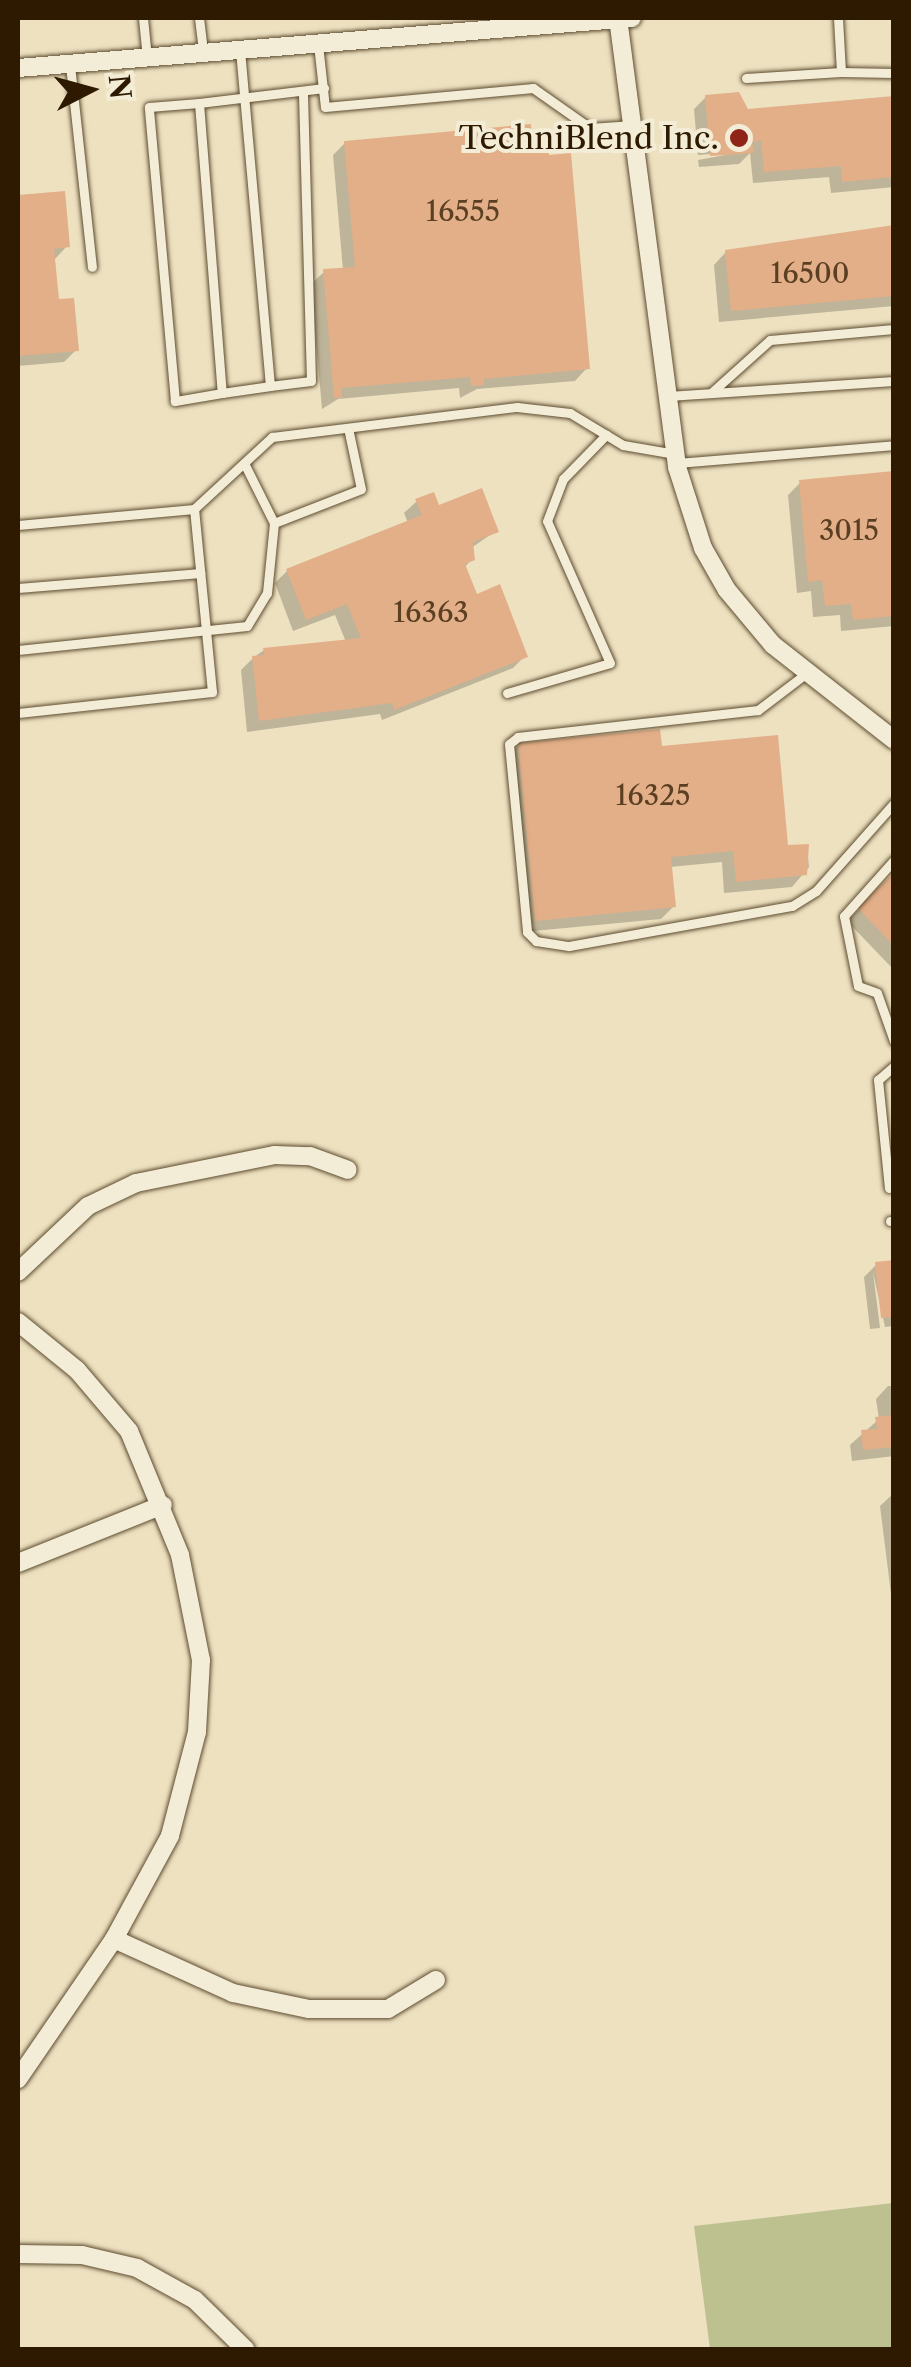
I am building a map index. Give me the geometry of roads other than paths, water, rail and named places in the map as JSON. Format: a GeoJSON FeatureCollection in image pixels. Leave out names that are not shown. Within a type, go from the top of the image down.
{"type":"FeatureCollection","features":[{"type":"Feature","properties":{"kind":"street"},"geometry":{"type":"LineString","coordinates":[[618,18],[676,458],[717,575],[773,645],[894,740]]}},
{"type":"Feature","properties":{"kind":"street"},"geometry":{"type":"LineString","coordinates":[[18,68],[534,22],[632,18]]}},
{"type":"Feature","properties":{"kind":"street"},"geometry":{"type":"LineString","coordinates":[[18,1272],[88,1206],[136,1183],[275,1155],[310,1156],[348,1170]]}},
{"type":"Feature","properties":{"kind":"street"},"geometry":{"type":"LineString","coordinates":[[18,1322],[113,1408],[163,1505],[198,1636],[198,1732],[170,1836],[114,1939],[18,2079]]}},
{"type":"Feature","properties":{"kind":"street"},"geometry":{"type":"LineString","coordinates":[[18,1563],[163,1505]]}},
{"type":"Feature","properties":{"kind":"street"},"geometry":{"type":"LineString","coordinates":[[114,1939],[234,1993],[308,2009],[388,2009],[436,1980]]}},
{"type":"Feature","properties":{"kind":"street"},"geometry":{"type":"LineString","coordinates":[[18,2254],[114,2260],[159,2278],[220,2320],[246,2350]]}},
{"type":"Feature","properties":{"kind":"lane"},"geometry":{"type":"LineString","coordinates":[[143,18],[147,58]]}},
{"type":"Feature","properties":{"kind":"lane"},"geometry":{"type":"LineString","coordinates":[[200,18],[203,54]]}},
{"type":"Feature","properties":{"kind":"lane"},"geometry":{"type":"LineString","coordinates":[[838,18],[841,72]]}},
{"type":"Feature","properties":{"kind":"lane"},"geometry":{"type":"LineString","coordinates":[[318,44],[326,107],[533,88],[590,128],[633,126]]}},
{"type":"Feature","properties":{"kind":"lane"},"geometry":{"type":"LineString","coordinates":[[240,50],[270,386]]}},
{"type":"Feature","properties":{"kind":"lane"},"geometry":{"type":"LineString","coordinates":[[70,65],[92,266]]}},
{"type":"Feature","properties":{"kind":"lane"},"geometry":{"type":"LineString","coordinates":[[746,78],[894,73]]}},
{"type":"Feature","properties":{"kind":"lane"},"geometry":{"type":"LineString","coordinates":[[303,90],[311,381],[175,401],[148,107],[199,103],[303,90],[324,88]]}},
{"type":"Feature","properties":{"kind":"lane"},"geometry":{"type":"LineString","coordinates":[[199,103],[222,392]]}},
{"type":"Feature","properties":{"kind":"lane"},"geometry":{"type":"LineString","coordinates":[[710,394],[770,340],[894,329]]}},
{"type":"Feature","properties":{"kind":"lane"},"geometry":{"type":"LineString","coordinates":[[668,396],[894,381]]}},
{"type":"Feature","properties":{"kind":"lane"},"geometry":{"type":"LineString","coordinates":[[18,525],[194,509],[272,437],[517,407],[570,413],[623,445],[676,458],[894,445]]}},
{"type":"Feature","properties":{"kind":"lane"},"geometry":{"type":"LineString","coordinates":[[274,523],[361,489],[348,428]]}},
{"type":"Feature","properties":{"kind":"lane"},"geometry":{"type":"LineString","coordinates":[[507,693],[610,662],[546,521],[563,479],[606,435]]}},
{"type":"Feature","properties":{"kind":"lane"},"geometry":{"type":"LineString","coordinates":[[18,650],[247,626],[267,594],[274,523],[244,462]]}},
{"type":"Feature","properties":{"kind":"lane"},"geometry":{"type":"LineString","coordinates":[[18,713],[212,692],[194,509]]}},
{"type":"Feature","properties":{"kind":"lane"},"geometry":{"type":"LineString","coordinates":[[18,588],[200,573]]}},
{"type":"Feature","properties":{"kind":"lane"},"geometry":{"type":"LineString","coordinates":[[808,672],[758,710],[518,737],[509,744],[527,932],[536,941],[569,946],[792,906],[816,891],[894,802]]}},
{"type":"Feature","properties":{"kind":"lane"},"geometry":{"type":"LineString","coordinates":[[894,860],[844,916],[858,986],[878,993],[894,1041]]}},
{"type":"Feature","properties":{"kind":"lane"},"geometry":{"type":"LineString","coordinates":[[889,1188],[878,1080],[894,1066]]}},
{"type":"Feature","properties":{"kind":"place","name":"TechniBlend Inc."},"geometry":{"type":"Point","coordinates":[739,138]}}]}
